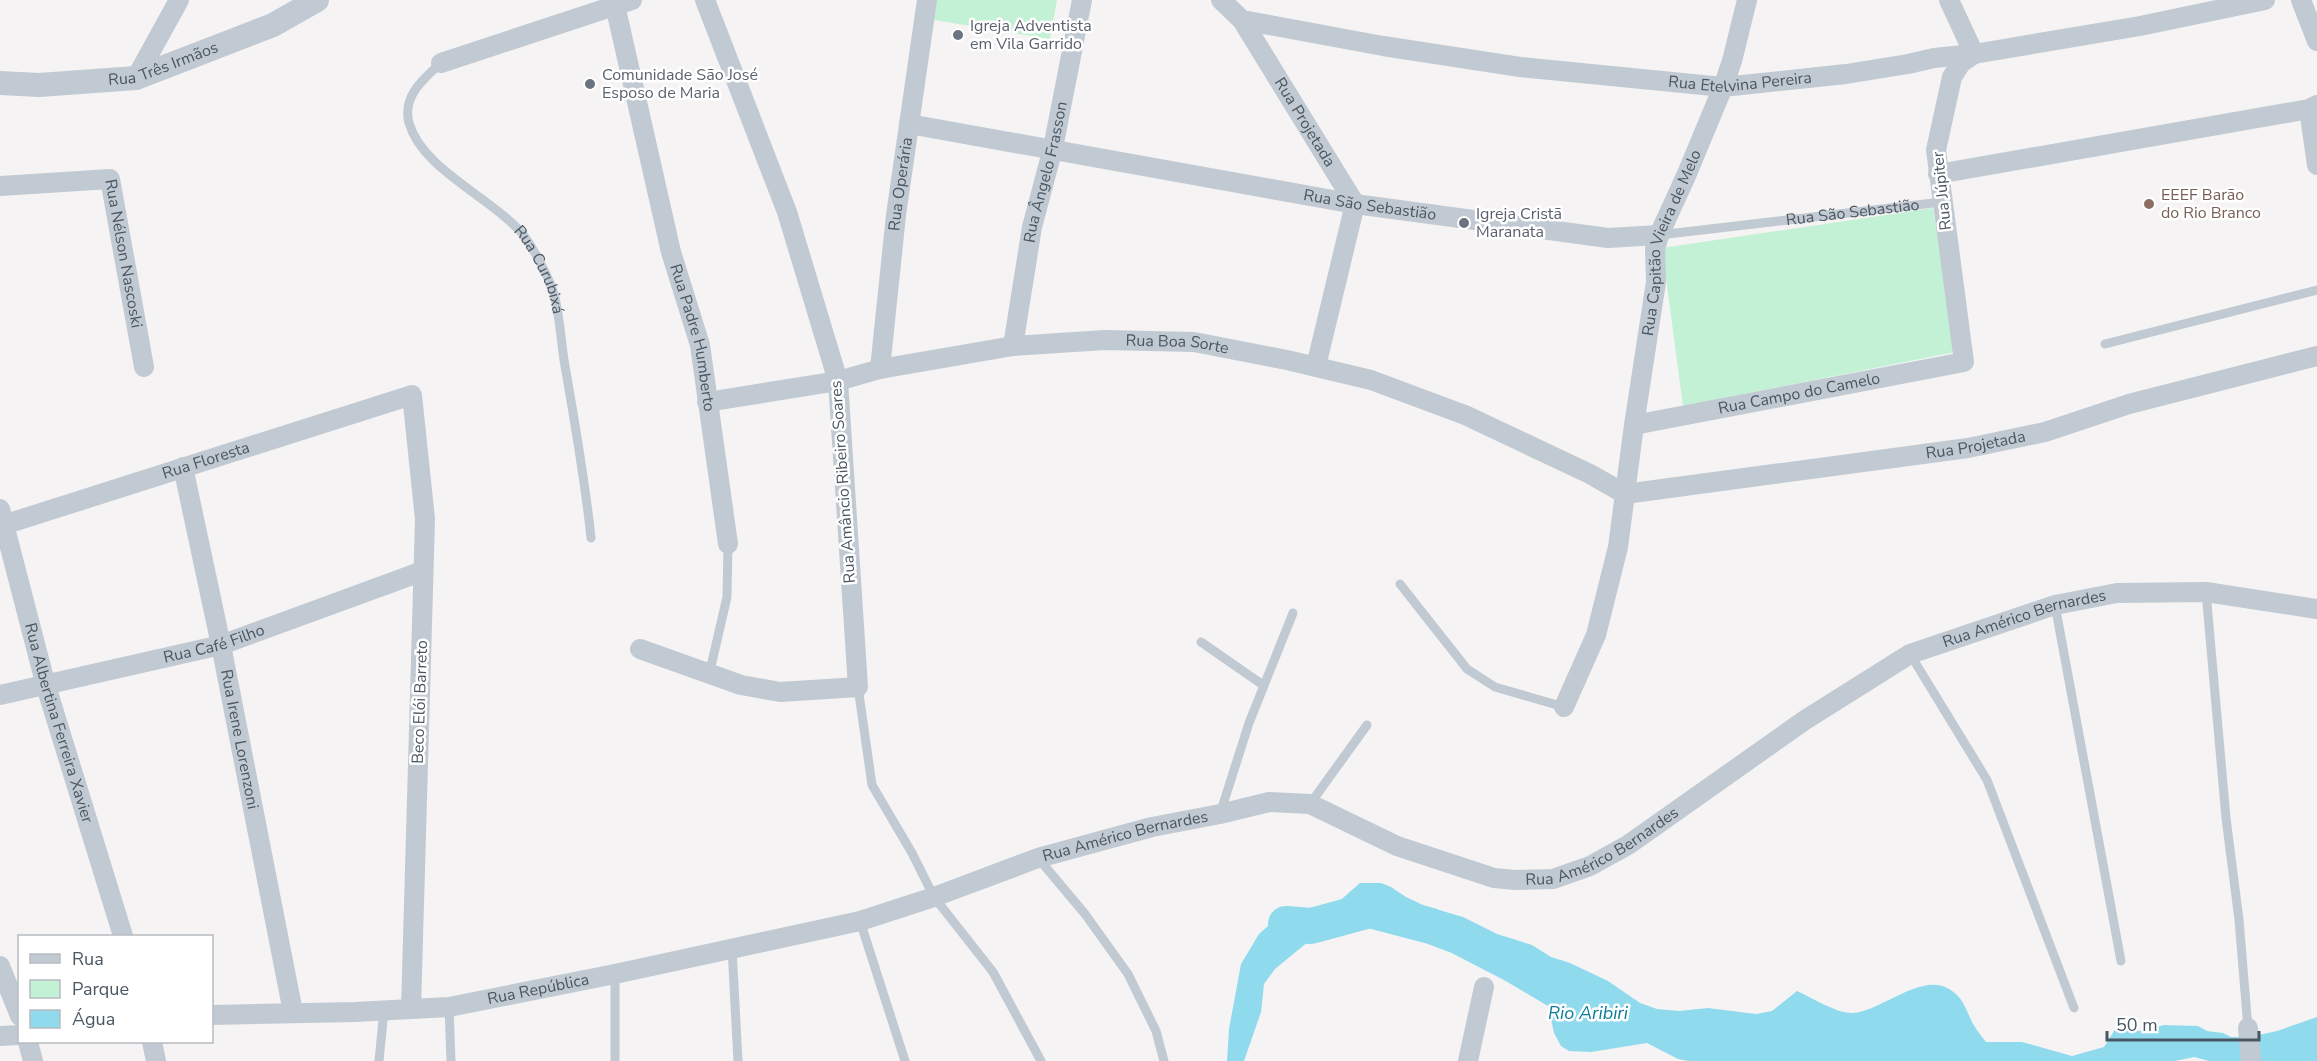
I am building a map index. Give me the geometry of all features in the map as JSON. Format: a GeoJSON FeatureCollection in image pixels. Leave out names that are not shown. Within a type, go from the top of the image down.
{"type":"FeatureCollection","features":[{"type":"Feature","properties":{"kind":"street"},"geometry":{"type":"LineString","coordinates":[[136,78],[179,0]]}},
{"type":"Feature","properties":{"kind":"street","name":"Rua Três Irmãos"},"geometry":{"type":"LineString","coordinates":[[0,82],[39,85],[136,78],[273,25],[317,0]]}},
{"type":"Feature","properties":{"kind":"street","name":"Rua Amâncio Ribeiro Soares"},"geometry":{"type":"LineString","coordinates":[[705,0],[787,212],[838,381],[858,687]]}},
{"type":"Feature","properties":{"kind":"street","name":"Rua Operária"},"geometry":{"type":"LineString","coordinates":[[880,369],[896,215],[927,0]]}},
{"type":"Feature","properties":{"kind":"street","name":"Rua Ângelo Frasson"},"geometry":{"type":"LineString","coordinates":[[1013,346],[1032,227],[1053,148],[1082,0]]}},
{"type":"Feature","properties":{"kind":"street"},"geometry":{"type":"LineString","coordinates":[[1221,0],[1242,20]]}},
{"type":"Feature","properties":{"kind":"street","name":"Rua Capitão Vieira de Melo"},"geometry":{"type":"LineString","coordinates":[[1625,494],[1656,282],[1655,249],[1723,87],[1748,0]]}},
{"type":"Feature","properties":{"kind":"street"},"geometry":{"type":"LineString","coordinates":[[1949,0],[1974,54]]}},
{"type":"Feature","properties":{"kind":"street","name":"Rua Etelvina Pereira"},"geometry":{"type":"LineString","coordinates":[[1242,20],[1383,46],[1520,67],[1723,87],[1846,74],[1934,58],[1974,54],[2140,26],[2265,0]]}},
{"type":"Feature","properties":{"kind":"street"},"geometry":{"type":"LineString","coordinates":[[2301,0],[2317,41]]}},
{"type":"Feature","properties":{"kind":"street"},"geometry":{"type":"LineString","coordinates":[[441,63],[623,2]]}},
{"type":"Feature","properties":{"kind":"street","name":"Rua Padre Humberto"},"geometry":{"type":"LineString","coordinates":[[623,2],[671,252],[700,345],[728,544]]}},
{"type":"Feature","properties":{"kind":"street","name":"Rua Projetada"},"geometry":{"type":"LineString","coordinates":[[1242,20],[1355,204]]}},
{"type":"Feature","properties":{"kind":"street","name":"Rua Júpiter"},"geometry":{"type":"LineString","coordinates":[[1964,362],[1936,150],[1952,76],[1961,63],[1974,54]]}},
{"type":"Feature","properties":{"kind":"street"},"geometry":{"type":"LineString","coordinates":[[1938,174],[2313,107],[2317,165]]}},
{"type":"Feature","properties":{"kind":"street","name":"Rua São Sebastião"},"geometry":{"type":"LineString","coordinates":[[909,124],[1053,148],[1355,204],[1608,238],[1659,235]]}},
{"type":"Feature","properties":{"kind":"street","name":"Rua Nélson Nascoski"},"geometry":{"type":"LineString","coordinates":[[0,186],[110,179],[144,367]]}},
{"type":"Feature","properties":{"kind":"street"},"geometry":{"type":"LineString","coordinates":[[1316,366],[1355,204]]}},
{"type":"Feature","properties":{"kind":"street","name":"Rua Boa Sorte"},"geometry":{"type":"LineString","coordinates":[[707,402],[838,381],[880,369],[1013,346],[1104,340],[1194,342],[1316,366],[1371,380],[1465,415],[1590,474],[1625,494]]}},
{"type":"Feature","properties":{"kind":"street","name":"Rua Projetada"},"geometry":{"type":"LineString","coordinates":[[1625,494],[1968,448],[2044,432],[2129,404],[2317,356]]}},
{"type":"Feature","properties":{"kind":"street","name":"Rua Campo do Camelo"},"geometry":{"type":"LineString","coordinates":[[1634,425],[1964,362]]}},
{"type":"Feature","properties":{"kind":"street","name":"Rua Floresta"},"geometry":{"type":"LineString","coordinates":[[2,520],[183,467],[412,395]]}},
{"type":"Feature","properties":{"kind":"street","name":"Beco Elói Barreto"},"geometry":{"type":"LineString","coordinates":[[411,1009],[425,519],[412,395]]}},
{"type":"Feature","properties":{"kind":"street","name":"Rua Irene Lorenzoni"},"geometry":{"type":"LineString","coordinates":[[183,467],[221,645],[293,1012]]}},
{"type":"Feature","properties":{"kind":"street"},"geometry":{"type":"LineString","coordinates":[[1564,707],[1596,635],[1618,547],[1625,494]]}},
{"type":"Feature","properties":{"kind":"street","name":"Rua Albertina Ferreira Xavier"},"geometry":{"type":"LineString","coordinates":[[2,520],[46,686],[123,935]]}},
{"type":"Feature","properties":{"kind":"street","name":"Rua Café Filho"},"geometry":{"type":"LineString","coordinates":[[0,695],[221,645],[423,571]]}},
{"type":"Feature","properties":{"kind":"street","name":"Rua Américo Bernardes"},"geometry":{"type":"LineString","coordinates":[[860,921],[934,897],[1038,858],[1152,827],[1269,802],[1310,804],[1397,846],[1494,878],[1552,879],[1590,866],[1628,845],[1805,720],[1910,654],[2055,605],[2117,593],[2206,592],[2317,609]]}},
{"type":"Feature","properties":{"kind":"street"},"geometry":{"type":"LineString","coordinates":[[640,649],[741,685],[780,692],[858,687]]}},
{"type":"Feature","properties":{"kind":"street","name":"Rua República"},"geometry":{"type":"LineString","coordinates":[[213,1015],[449,1006],[615,974],[860,921]]}},
{"type":"Feature","properties":{"kind":"street"},"geometry":{"type":"LineString","coordinates":[[0,966],[18,1011]]}},
{"type":"Feature","properties":{"kind":"street"},"geometry":{"type":"LineString","coordinates":[[1468,1061],[1484,987]]}},
{"type":"Feature","properties":{"kind":"street"},"geometry":{"type":"LineString","coordinates":[[2248,1028],[2252,1061]]}},
{"type":"Feature","properties":{"kind":"street"},"geometry":{"type":"LineString","coordinates":[[0,1036],[18,1035]]}},
{"type":"Feature","properties":{"kind":"street"},"geometry":{"type":"LineString","coordinates":[[28,1043],[33,1061]]}},
{"type":"Feature","properties":{"kind":"street"},"geometry":{"type":"LineString","coordinates":[[152,1043],[156,1061]]}},
{"type":"Feature","properties":{"kind":"lane","name":"Rua Curubixá"},"geometry":{"type":"LineString","coordinates":[[441,63],[421,80],[408,102],[409,122],[426,153],[443,170],[486,200],[525,238],[554,293],[586,491],[591,538]]}},
{"type":"Feature","properties":{"kind":"lane","name":"Rua São Sebastião"},"geometry":{"type":"LineString","coordinates":[[1659,235],[1942,202]]}},
{"type":"Feature","properties":{"kind":"lane"},"geometry":{"type":"LineString","coordinates":[[2105,344],[2317,290]]}},
{"type":"Feature","properties":{"kind":"lane","name":"Rua Padre Humberto"},"geometry":{"type":"LineString","coordinates":[[709,675],[727,597],[728,544]]}},
{"type":"Feature","properties":{"kind":"lane"},"geometry":{"type":"LineString","coordinates":[[1400,584],[1467,669],[1495,687],[1564,707]]}},
{"type":"Feature","properties":{"kind":"lane"},"geometry":{"type":"LineString","coordinates":[[2206,592],[2248,1028]]}},
{"type":"Feature","properties":{"kind":"lane"},"geometry":{"type":"LineString","coordinates":[[2055,605],[2121,961]]}},
{"type":"Feature","properties":{"kind":"lane"},"geometry":{"type":"LineString","coordinates":[[1220,814],[1263,686],[1293,613]]}},
{"type":"Feature","properties":{"kind":"lane"},"geometry":{"type":"LineString","coordinates":[[1201,642],[1263,686]]}},
{"type":"Feature","properties":{"kind":"lane"},"geometry":{"type":"LineString","coordinates":[[1910,654],[1987,780],[2074,1008]]}},
{"type":"Feature","properties":{"kind":"lane","name":"Rua Amâncio Ribeiro Soares"},"geometry":{"type":"LineString","coordinates":[[858,687],[872,785],[912,853],[934,897],[993,972],[1041,1061]]}},
{"type":"Feature","properties":{"kind":"lane"},"geometry":{"type":"LineString","coordinates":[[1310,804],[1367,725]]}},
{"type":"Feature","properties":{"kind":"lane"},"geometry":{"type":"LineString","coordinates":[[1038,858],[1085,914],[1128,974],[1156,1031],[1164,1061]]}},
{"type":"Feature","properties":{"kind":"lane"},"geometry":{"type":"LineString","coordinates":[[860,921],[905,1061]]}},
{"type":"Feature","properties":{"kind":"lane"},"geometry":{"type":"LineString","coordinates":[[732,948],[738,1061]]}},
{"type":"Feature","properties":{"kind":"lane"},"geometry":{"type":"LineString","coordinates":[[615,974],[615,1061]]}},
{"type":"Feature","properties":{"kind":"lane"},"geometry":{"type":"LineString","coordinates":[[449,1006],[451,1061]]}},
{"type":"Feature","properties":{"kind":"lane"},"geometry":{"type":"LineString","coordinates":[[379,1061],[384,1010]]}},
{"type":"Feature","properties":{"kind":"green space"},"geometry":{"type":"Polygon","coordinates":[[[931,0],[1057,0],[1050,39],[928,19],[931,0]]]}},
{"type":"Feature","properties":{"kind":"green space"},"geometry":{"type":"Polygon","coordinates":[[[1933,208],[1955,352],[1683,406],[1662,248],[1933,208]]]}},
{"type":"Feature","properties":{"kind":"water","name":"Rio Aribiri"},"geometry":{"type":"Polygon","coordinates":[[[1360,883],[1381,883],[1425,906],[1463,917],[1497,934],[1532,945],[1551,957],[1570,963],[1608,981],[1640,1003],[1657,1009],[1679,1011],[1708,1008],[1756,1014],[1772,1011],[1797,991],[1832,1008],[1853,1013],[1864,1011],[1926,985],[1938,985],[1949,989],[1959,997],[1986,1042],[2022,1042],[2072,1056],[2104,1047],[2116,1028],[2140,1031],[2164,1025],[2198,1026],[2207,1031],[2223,1033],[2231,1037],[2250,1037],[2277,1031],[2317,1017],[2317,1061],[2209,1061],[2194,1057],[2175,1061],[1688,1061],[1678,1059],[1647,1043],[1591,1052],[1569,1051],[1561,1046],[1554,1033],[1544,994],[1547,983],[1538,969],[1465,941],[1451,934],[1439,924],[1377,903],[1361,904],[1342,914],[1275,969],[1264,984],[1261,1012],[1244,1061],[1227,1061],[1229,1029],[1241,964],[1259,934],[1276,919],[1288,914],[1307,915],[1323,907],[1336,904],[1360,883]]]}},
{"type":"Feature","properties":{"kind":"waterway","name":"Rio Aribiri"},"geometry":{"type":"LineString","coordinates":[[1286,924],[1311,926],[1370,910],[1431,926],[1460,937],[1514,965],[1590,1010]]}},
{"type":"Feature","properties":{"kind":"place","name":"Igreja Adventista em Vila Garrido"},"geometry":{"type":"Point","coordinates":[958,35]}},
{"type":"Feature","properties":{"kind":"place","name":"Comunidade São José Esposo de Maria"},"geometry":{"type":"Point","coordinates":[590,84]}},
{"type":"Feature","properties":{"kind":"place","name":"EEEF Barão do Rio Branco"},"geometry":{"type":"Point","coordinates":[2149,204]}},
{"type":"Feature","properties":{"kind":"place","name":"Igreja Cristã Maranata"},"geometry":{"type":"Point","coordinates":[1464,223]}}]}
